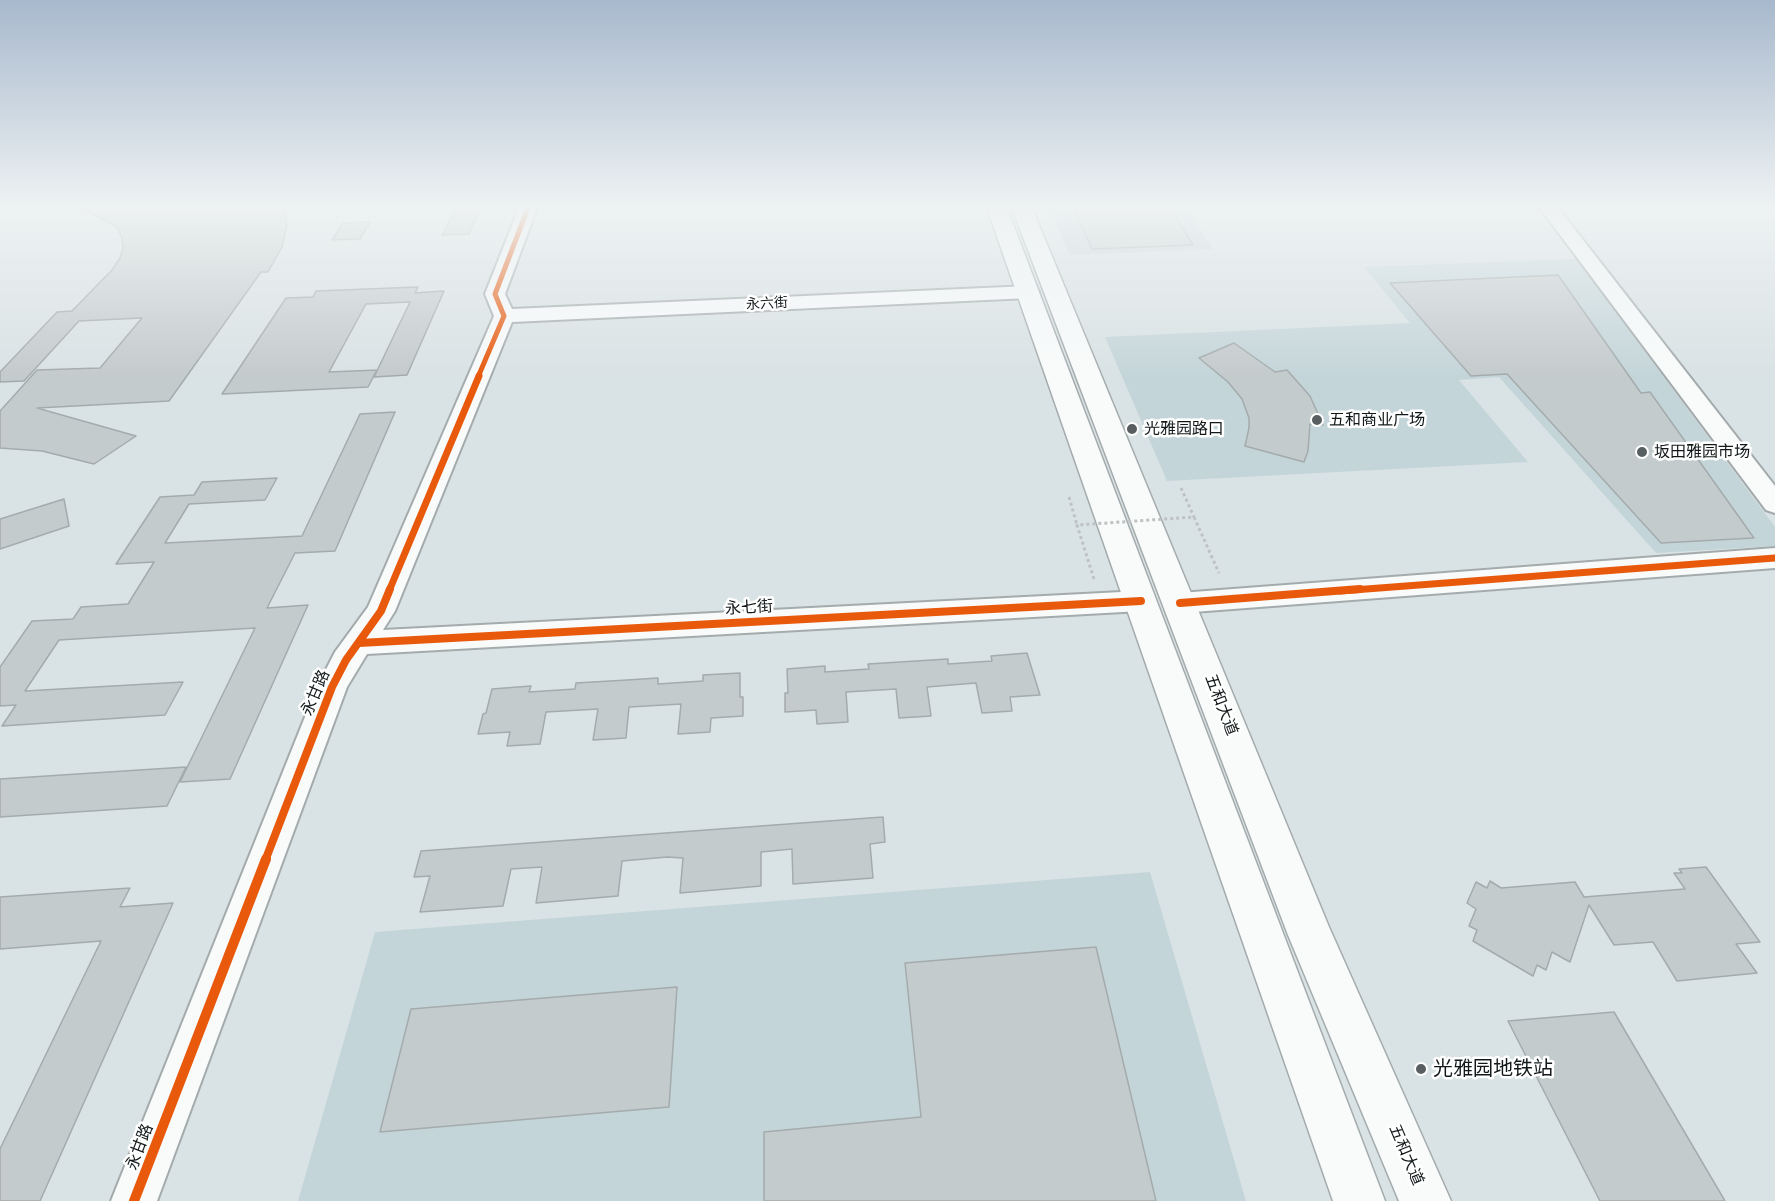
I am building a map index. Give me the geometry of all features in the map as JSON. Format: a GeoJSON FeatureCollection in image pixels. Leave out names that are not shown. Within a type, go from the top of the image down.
{"type":"FeatureCollection","features":[{"type":"Feature","properties":{"kind":"main road"},"geometry":{"type":"LineString","coordinates":[[1018,264],[1359,1201]]}},
{"type":"Feature","properties":{"kind":"main road","name":"五和大道"},"geometry":{"type":"LineString","coordinates":[[1044,264],[1310,935],[1425,1201]]}},
{"type":"Feature","properties":{"kind":"street"},"geometry":{"type":"LineString","coordinates":[[504,316],[495,294],[506,264]]}},
{"type":"Feature","properties":{"kind":"street"},"geometry":{"type":"LineString","coordinates":[[1592,264],[1775,504]]}},
{"type":"Feature","properties":{"kind":"street","name":"永六街"},"geometry":{"type":"LineString","coordinates":[[504,316],[1029,292]]}},
{"type":"Feature","properties":{"kind":"street","name":"永甘路"},"geometry":{"type":"LineString","coordinates":[[134,1201],[332,687],[342,667],[387,598],[504,316]]}},
{"type":"Feature","properties":{"kind":"street"},"geometry":{"type":"LineString","coordinates":[[1180,603],[1775,558]]}},
{"type":"Feature","properties":{"kind":"street","name":"永七街"},"geometry":{"type":"LineString","coordinates":[[359,643],[1141,601]]}},
{"type":"Feature","properties":{"kind":"path"},"geometry":{"type":"LineString","coordinates":[[1180,489],[1219,573]]}},
{"type":"Feature","properties":{"kind":"path"},"geometry":{"type":"LineString","coordinates":[[1069,497],[1094,579]]}},
{"type":"Feature","properties":{"kind":"path"},"geometry":{"type":"LineString","coordinates":[[1077,525],[1194,517]]}},
{"type":"Feature","properties":{"kind":"shaded area"},"geometry":{"type":"Polygon","coordinates":[[[1442,264],[1580,264],[1775,527],[1775,546],[1656,553],[1499,377],[1459,380],[1528,462],[1167,481],[1105,337],[1410,323],[1364,267],[1442,264]]]}},
{"type":"Feature","properties":{"kind":"shaded area"},"geometry":{"type":"Polygon","coordinates":[[[1150,872],[1246,1201],[298,1201],[375,932],[1150,872]]]}},
{"type":"Feature","properties":{"kind":"building"},"geometry":{"type":"Polygon","coordinates":[[[116,264],[272,264],[268,272],[261,272],[169,401],[37,408],[136,436],[94,464],[42,451],[0,448],[0,411],[37,370],[100,368],[142,318],[79,321],[24,381],[0,382],[0,372],[57,312],[72,311],[116,264]]]}},
{"type":"Feature","properties":{"kind":"building"},"geometry":{"type":"Polygon","coordinates":[[[1558,275],[1641,393],[1650,392],[1754,538],[1661,543],[1507,374],[1471,376],[1390,283],[1558,275]]]}},
{"type":"Feature","properties":{"kind":"building"},"geometry":{"type":"Polygon","coordinates":[[[418,287],[415,293],[444,291],[407,375],[374,377],[410,302],[366,304],[329,372],[377,370],[368,387],[222,394],[286,298],[313,297],[316,291],[418,287]]]}},
{"type":"Feature","properties":{"kind":"building"},"geometry":{"type":"Polygon","coordinates":[[[1234,343],[1275,372],[1287,370],[1310,396],[1323,425],[1310,424],[1308,451],[1304,462],[1245,446],[1249,418],[1242,399],[1228,382],[1199,358],[1234,343]]]}},
{"type":"Feature","properties":{"kind":"building"},"geometry":{"type":"Polygon","coordinates":[[[395,412],[335,551],[295,553],[267,608],[308,605],[230,779],[180,782],[255,628],[59,640],[25,691],[183,682],[165,715],[2,726],[16,705],[0,706],[0,667],[32,621],[73,619],[81,607],[128,604],[154,562],[116,564],[160,497],[194,495],[202,482],[277,478],[265,500],[189,504],[165,543],[302,536],[360,414],[395,412]]]}},
{"type":"Feature","properties":{"kind":"building"},"geometry":{"type":"Polygon","coordinates":[[[64,499],[69,526],[0,549],[0,519],[64,499]]]}},
{"type":"Feature","properties":{"kind":"building"},"geometry":{"type":"Polygon","coordinates":[[[1027,653],[1040,695],[1010,697],[1012,711],[982,713],[976,683],[927,687],[931,716],[899,718],[896,689],[846,692],[848,722],[817,724],[816,710],[785,712],[785,693],[788,693],[787,669],[825,666],[825,672],[869,669],[868,664],[948,659],[948,664],[992,661],[991,656],[1027,653]]]}},
{"type":"Feature","properties":{"kind":"building"},"geometry":{"type":"Polygon","coordinates":[[[740,673],[743,716],[711,718],[710,732],[678,734],[681,704],[629,707],[626,738],[593,740],[598,709],[546,712],[540,744],[507,746],[510,732],[478,734],[492,689],[531,686],[529,692],[575,689],[576,683],[658,678],[658,684],[703,681],[703,675],[740,673]]]}},
{"type":"Feature","properties":{"kind":"building"},"geometry":{"type":"Polygon","coordinates":[[[186,767],[167,806],[0,817],[0,779],[186,767]]]}},
{"type":"Feature","properties":{"kind":"building"},"geometry":{"type":"Polygon","coordinates":[[[883,817],[885,842],[870,844],[873,878],[793,884],[792,849],[761,852],[761,886],[680,893],[683,858],[667,857],[622,861],[618,896],[536,903],[542,867],[511,869],[503,906],[420,912],[430,876],[414,877],[421,851],[883,817]]]}},
{"type":"Feature","properties":{"kind":"building"},"geometry":{"type":"Polygon","coordinates":[[[1706,867],[1760,942],[1736,944],[1757,973],[1677,981],[1653,942],[1614,945],[1589,905],[1570,962],[1552,952],[1546,970],[1537,965],[1533,976],[1473,941],[1477,930],[1469,926],[1476,909],[1467,903],[1476,882],[1487,888],[1490,881],[1501,888],[1575,882],[1584,897],[1685,889],[1674,873],[1682,873],[1679,869],[1706,867]]]}},
{"type":"Feature","properties":{"kind":"building"},"geometry":{"type":"Polygon","coordinates":[[[130,888],[120,907],[173,903],[40,1201],[0,1201],[0,1149],[101,941],[0,949],[0,897],[130,888]]]}},
{"type":"Feature","properties":{"kind":"building"},"geometry":{"type":"Polygon","coordinates":[[[1096,947],[1156,1201],[764,1201],[764,1132],[921,1117],[905,963],[1096,947]]]}},
{"type":"Feature","properties":{"kind":"building"},"geometry":{"type":"Polygon","coordinates":[[[677,987],[669,1107],[380,1132],[411,1009],[677,987]]]}},
{"type":"Feature","properties":{"kind":"building"},"geometry":{"type":"Polygon","coordinates":[[[1614,1012],[1725,1201],[1600,1201],[1508,1021],[1614,1012]]]}},
{"type":"Feature","properties":{"kind":"cycle path"},"geometry":{"type":"LineString","coordinates":[[134,1201],[332,687],[346,660],[381,611],[504,316],[495,294],[506,264]]}},
{"type":"Feature","properties":{"kind":"cycle path"},"geometry":{"type":"LineString","coordinates":[[1180,603],[1775,558]]}},
{"type":"Feature","properties":{"kind":"cycle path"},"geometry":{"type":"LineString","coordinates":[[359,643],[1141,601]]}},
{"type":"Feature","properties":{"kind":"place","name":"五和商业广场"},"geometry":{"type":"Point","coordinates":[1317,420]}},
{"type":"Feature","properties":{"kind":"place","name":"光雅园路口"},"geometry":{"type":"Point","coordinates":[1132,429]}},
{"type":"Feature","properties":{"kind":"place","name":"坂田雅园市场"},"geometry":{"type":"Point","coordinates":[1642,452]}},
{"type":"Feature","properties":{"kind":"place","name":"光雅园地铁站"},"geometry":{"type":"Point","coordinates":[1421,1069]}}]}
